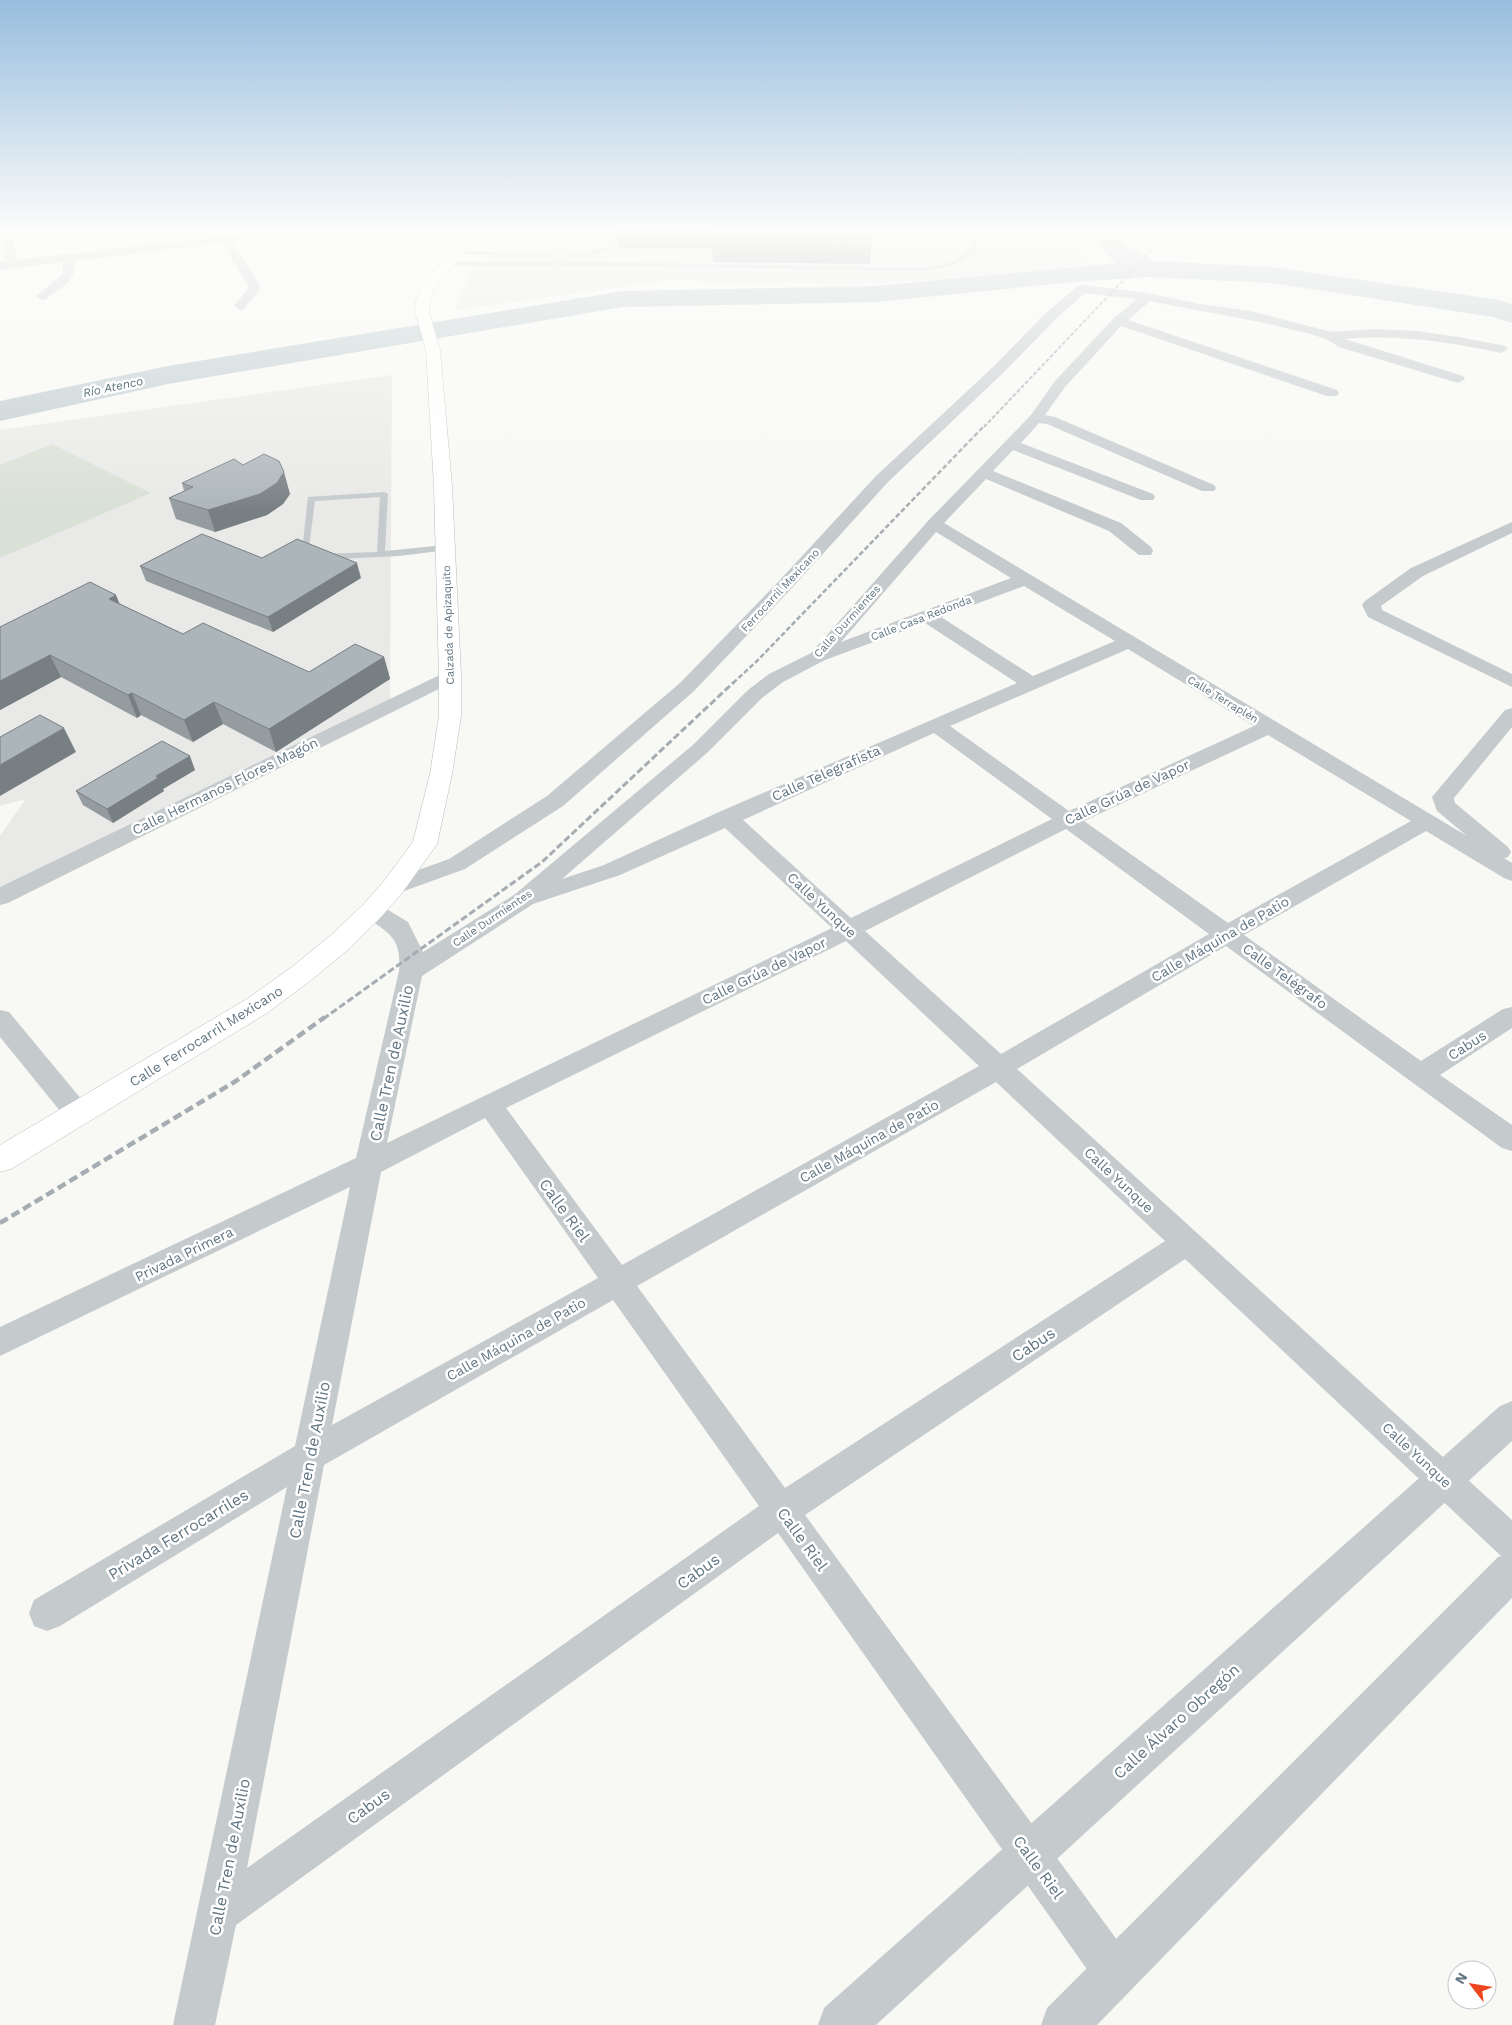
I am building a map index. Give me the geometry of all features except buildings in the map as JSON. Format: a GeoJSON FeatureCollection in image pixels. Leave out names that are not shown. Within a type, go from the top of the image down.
{"type":"FeatureCollection","features":[{"type":"Feature","properties":{"kind":"main road","name":"Calzada de Apizaquito"},"geometry":{"type":"LineString","coordinates":[[393,887],[424,844],[431,823],[450,716],[443,486],[432,350],[425,324]]}},
{"type":"Feature","properties":{"kind":"main road","name":"Calle Ferrocarril Mexicano"},"geometry":{"type":"LineString","coordinates":[[0,1160],[257,1006],[301,974],[340,942],[372,911],[393,887]]}},
{"type":"Feature","properties":{"kind":"street","name":"Ferrocarril Mexicano"},"geometry":{"type":"LineString","coordinates":[[393,887],[457,864],[556,801],[680,693],[785,586],[882,479],[1045,324]]}},
{"type":"Feature","properties":{"kind":"street","name":"Calle Durmientes"},"geometry":{"type":"LineString","coordinates":[[411,971],[522,901],[701,748],[755,694],[776,678],[818,657],[934,524],[1036,418],[1060,384],[1117,324]]}},
{"type":"Feature","properties":{"kind":"street"},"geometry":{"type":"LineString","coordinates":[[1126,324],[1332,393]]}},
{"type":"Feature","properties":{"kind":"street","name":"Ferrocarril Mexicano"},"geometry":{"type":"LineString","coordinates":[[1284,324],[1332,336]]}},
{"type":"Feature","properties":{"kind":"street"},"geometry":{"type":"LineString","coordinates":[[1332,336],[1379,332],[1467,341],[1501,349]]}},
{"type":"Feature","properties":{"kind":"street"},"geometry":{"type":"LineString","coordinates":[[1332,336],[1344,344],[1458,379]]}},
{"type":"Feature","properties":{"kind":"street"},"geometry":{"type":"LineString","coordinates":[[1428,369],[1467,341]]}},
{"type":"Feature","properties":{"kind":"street"},"geometry":{"type":"LineString","coordinates":[[1036,418],[1050,420],[1208,488]]}},
{"type":"Feature","properties":{"kind":"street"},"geometry":{"type":"LineString","coordinates":[[1011,444],[1147,497]]}},
{"type":"Feature","properties":{"kind":"street"},"geometry":{"type":"LineString","coordinates":[[984,473],[1115,527],[1145,551]]}},
{"type":"Feature","properties":{"kind":"street","name":"Calle Terraplén"},"geometry":{"type":"LineString","coordinates":[[934,524],[1512,873]]}},
{"type":"Feature","properties":{"kind":"street"},"geometry":{"type":"LineString","coordinates":[[1512,527],[1417,572],[1371,605],[1374,613],[1512,681]]}},
{"type":"Feature","properties":{"kind":"street","name":"Calle Casa Redonda"},"geometry":{"type":"LineString","coordinates":[[818,657],[1025,579]]}},
{"type":"Feature","properties":{"kind":"street"},"geometry":{"type":"LineString","coordinates":[[927,616],[1032,684]]}},
{"type":"Feature","properties":{"kind":"street","name":"Calle Telegrafista"},"geometry":{"type":"LineString","coordinates":[[522,901],[612,870],[727,817],[1129,642]]}},
{"type":"Feature","properties":{"kind":"street","name":"Calle Hermanos Flores Magón"},"geometry":{"type":"LineString","coordinates":[[0,897],[450,676]]}},
{"type":"Feature","properties":{"kind":"street"},"geometry":{"type":"LineString","coordinates":[[1512,714],[1443,797],[1444,806],[1512,861]]}},
{"type":"Feature","properties":{"kind":"street","name":"Calle Telégrafo"},"geometry":{"type":"LineString","coordinates":[[936,725],[1512,1140]]}},
{"type":"Feature","properties":{"kind":"street","name":"Calle Grúa de Vapor"},"geometry":{"type":"LineString","coordinates":[[368,1166],[488,1104],[848,930],[1068,820],[1269,726]]}},
{"type":"Feature","properties":{"kind":"street","name":"Calle Yunque"},"geometry":{"type":"LineString","coordinates":[[727,817],[1512,1543]]}},
{"type":"Feature","properties":{"kind":"street","name":"Calle Máquina de Patio"},"geometry":{"type":"LineString","coordinates":[[310,1455],[998,1068],[1227,934],[1426,822]]}},
{"type":"Feature","properties":{"kind":"street","name":"Calle Tren de Auxilio"},"geometry":{"type":"LineString","coordinates":[[194,2025],[368,1166],[411,971],[412,955],[400,928],[372,911]]}},
{"type":"Feature","properties":{"kind":"street","name":"Cabus"},"geometry":{"type":"LineString","coordinates":[[1421,1074],[1512,1016]]}},
{"type":"Feature","properties":{"kind":"street"},"geometry":{"type":"LineString","coordinates":[[0,1019],[78,1114]]}},
{"type":"Feature","properties":{"kind":"street","name":"Calle Riel"},"geometry":{"type":"LineString","coordinates":[[488,1104],[1116,1974]]}},
{"type":"Feature","properties":{"kind":"street","name":"Privada Primera"},"geometry":{"type":"LineString","coordinates":[[0,1342],[368,1166]]}},
{"type":"Feature","properties":{"kind":"street","name":"Cabus"},"geometry":{"type":"LineString","coordinates":[[218,1913],[782,1510],[1187,1242]]}},
{"type":"Feature","properties":{"kind":"street","name":"Calle Álvaro Obregón"},"geometry":{"type":"LineString","coordinates":[[841,2025],[1512,1418]]}},
{"type":"Feature","properties":{"kind":"street","name":"Privada Ferrocarriles"},"geometry":{"type":"LineString","coordinates":[[47,1613],[310,1455]]}},
{"type":"Feature","properties":{"kind":"street"},"geometry":{"type":"LineString","coordinates":[[1064,2025],[1512,1570]]}},
{"type":"Feature","properties":{"kind":"lane"},"geometry":{"type":"LineString","coordinates":[[382,554],[384,494],[310,499],[305,549],[318,557],[382,554],[446,548]]}},
{"type":"Feature","properties":{"kind":"shaded area"},"geometry":{"type":"Polygon","coordinates":[[[392,375],[390,701],[0,887],[0,836],[26,799],[0,806],[0,430],[392,375]]]}},
{"type":"Feature","properties":{"kind":"shaded area"},"geometry":{"type":"Polygon","coordinates":[[[52,444],[151,493],[0,558],[0,465],[52,444]]]}},
{"type":"Feature","properties":{"kind":"waterway","name":"Río Atenco"},"geometry":{"type":"LineString","coordinates":[[0,411],[168,375],[476,324]]}},
{"type":"Feature","properties":{"kind":"railway"},"geometry":{"type":"LineString","coordinates":[[984,427],[1082,324]]}},
{"type":"Feature","properties":{"kind":"railway"},"geometry":{"type":"LineString","coordinates":[[733,683],[757,661],[985,425]]}},
{"type":"Feature","properties":{"kind":"railway"},"geometry":{"type":"LineString","coordinates":[[323,1019],[542,862],[734,682]]}},
{"type":"Feature","properties":{"kind":"railway"},"geometry":{"type":"LineString","coordinates":[[0,1223],[236,1081],[325,1017]]}}]}
